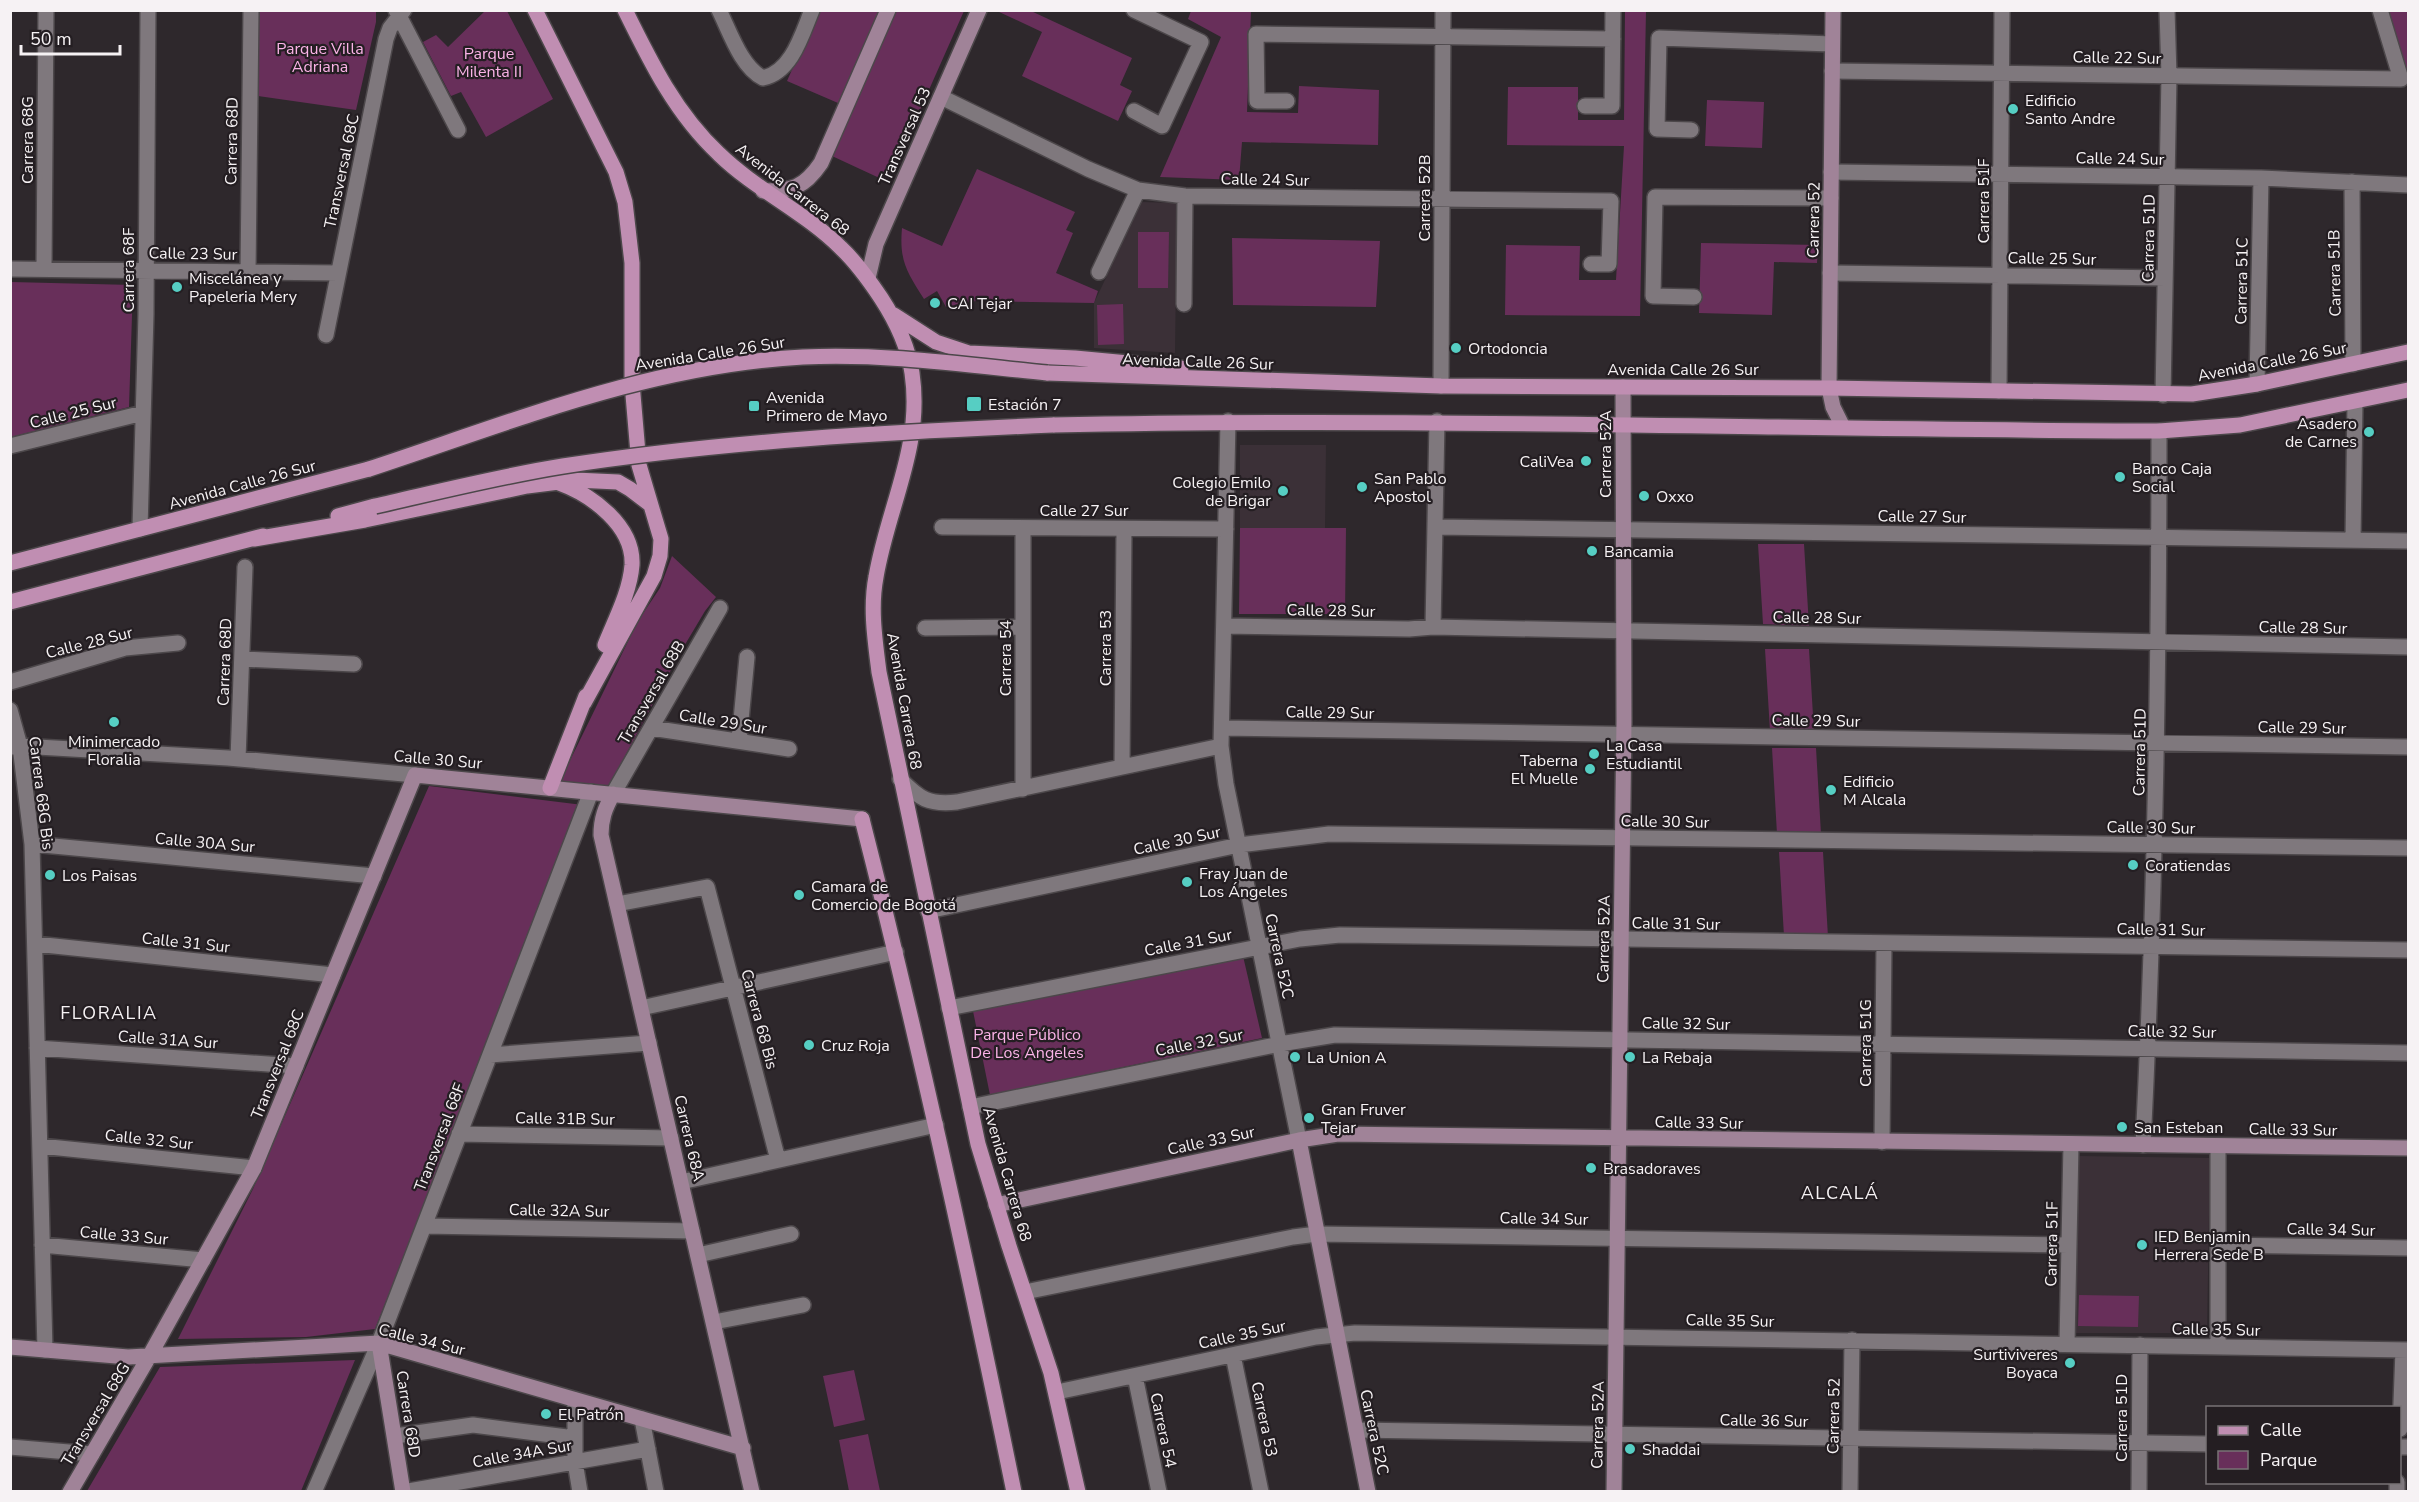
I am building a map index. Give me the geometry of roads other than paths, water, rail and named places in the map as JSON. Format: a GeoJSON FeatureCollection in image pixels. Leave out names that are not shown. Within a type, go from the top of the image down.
{"type":"FeatureCollection","features":[{"type":"Feature","properties":{"kind":"main road"},"geometry":{"type":"LineString","coordinates":[[535,10],[616,172],[625,202],[632,264],[632,383],[636,438],[639,465],[661,539],[660,556],[654,576],[584,703]]}},
{"type":"Feature","properties":{"kind":"main road","name":"Avenida Carrera 68"},"geometry":{"type":"LineString","coordinates":[[626,10],[654,69],[696,130],[727,162],[840,247],[868,278],[890,312],[908,350],[915,396],[915,418],[904,475],[876,576],[873,612],[879,672],[970,1107],[996,1205],[1057,1392],[1078,1491]]}},
{"type":"Feature","properties":{"kind":"main road"},"geometry":{"type":"LineString","coordinates":[[890,312],[936,342],[969,353],[1130,363],[1306,383]]}},
{"type":"Feature","properties":{"kind":"main road","name":"Avenida Calle 26 Sur"},"geometry":{"type":"LineString","coordinates":[[10,563],[369,469],[609,389],[678,373],[804,357],[850,356],[1047,373],[1306,383],[1829,388],[2163,395],[2208,393],[2409,352]]}},
{"type":"Feature","properties":{"kind":"main road"},"geometry":{"type":"LineString","coordinates":[[10,602],[375,506],[516,474],[701,447],[803,438],[1053,425],[1228,421],[1623,423],[2159,431],[2241,425],[2409,390]]}},
{"type":"Feature","properties":{"kind":"main road"},"geometry":{"type":"LineString","coordinates":[[254,539],[365,520],[457,499],[557,482],[593,479],[618,482],[651,505]]}},
{"type":"Feature","properties":{"kind":"main road"},"geometry":{"type":"LineString","coordinates":[[550,788],[626,591],[632,563],[631,551],[623,532],[603,509],[582,493],[557,482]]}},
{"type":"Feature","properties":{"kind":"main road"},"geometry":{"type":"LineString","coordinates":[[862,819],[936,1125],[1014,1491]]}},
{"type":"Feature","properties":{"kind":"street","name":"Carrera 68G"},"geometry":{"type":"LineString","coordinates":[[44,269],[46,10]]}},
{"type":"Feature","properties":{"kind":"street","name":"Carrera 68F"},"geometry":{"type":"LineString","coordinates":[[140,529],[147,271],[148,10]]}},
{"type":"Feature","properties":{"kind":"street","name":"Carrera 68D"},"geometry":{"type":"LineString","coordinates":[[248,272],[251,10]]}},
{"type":"Feature","properties":{"kind":"street"},"geometry":{"type":"LineString","coordinates":[[719,10],[746,63],[763,78],[778,71],[791,56],[812,10]]}},
{"type":"Feature","properties":{"kind":"street"},"geometry":{"type":"LineString","coordinates":[[763,191],[791,189],[812,176],[821,163],[888,10]]}},
{"type":"Feature","properties":{"kind":"street","name":"Transversal 53"},"geometry":{"type":"LineString","coordinates":[[868,278],[876,244],[979,10]]}},
{"type":"Feature","properties":{"kind":"street"},"geometry":{"type":"LineString","coordinates":[[1134,10],[1201,42],[1162,126],[1134,111]]}},
{"type":"Feature","properties":{"kind":"street","name":"Carrera 52B"},"geometry":{"type":"LineString","coordinates":[[1441,386],[1443,10]]}},
{"type":"Feature","properties":{"kind":"street"},"geometry":{"type":"LineString","coordinates":[[1585,106],[1612,106],[1613,10]]}},
{"type":"Feature","properties":{"kind":"street","name":"Carrera 52"},"geometry":{"type":"LineString","coordinates":[[1833,10],[1829,388],[1833,406],[1843,427]]}},
{"type":"Feature","properties":{"kind":"street","name":"Carrera 51F"},"geometry":{"type":"LineString","coordinates":[[1999,391],[2002,10]]}},
{"type":"Feature","properties":{"kind":"street","name":"Carrera 51D"},"geometry":{"type":"LineString","coordinates":[[2163,395],[2169,76],[2167,10]]}},
{"type":"Feature","properties":{"kind":"street","name":"Calle 22 Sur"},"geometry":{"type":"LineString","coordinates":[[1832,71],[2401,79],[2380,10]]}},
{"type":"Feature","properties":{"kind":"street"},"geometry":{"type":"LineString","coordinates":[[399,12],[458,130]]}},
{"type":"Feature","properties":{"kind":"street","name":"Transversal 68C"},"geometry":{"type":"LineString","coordinates":[[326,335],[386,39],[399,12]]}},
{"type":"Feature","properties":{"kind":"street"},"geometry":{"type":"LineString","coordinates":[[1287,101],[1257,101],[1256,34],[1613,39]]}},
{"type":"Feature","properties":{"kind":"street"},"geometry":{"type":"LineString","coordinates":[[1691,130],[1658,129],[1659,39],[1832,44]]}},
{"type":"Feature","properties":{"kind":"street","name":"Calle 24 Sur"},"geometry":{"type":"LineString","coordinates":[[941,97],[1088,169],[1138,190],[1185,196],[1611,201],[1609,264],[1591,264]]}},
{"type":"Feature","properties":{"kind":"street","name":"Calle 24 Sur"},"geometry":{"type":"LineString","coordinates":[[1831,172],[2261,178],[2409,184]]}},
{"type":"Feature","properties":{"kind":"street","name":"Carrera 51C"},"geometry":{"type":"LineString","coordinates":[[2258,384],[2261,178]]}},
{"type":"Feature","properties":{"kind":"street","name":"Carrera 51B"},"geometry":{"type":"LineString","coordinates":[[2352,182],[2353,364]]}},
{"type":"Feature","properties":{"kind":"street"},"geometry":{"type":"LineString","coordinates":[[1099,272],[1138,190]]}},
{"type":"Feature","properties":{"kind":"street"},"geometry":{"type":"LineString","coordinates":[[1184,304],[1185,196]]}},
{"type":"Feature","properties":{"kind":"street"},"geometry":{"type":"LineString","coordinates":[[1694,297],[1653,296],[1656,197],[1831,198]]}},
{"type":"Feature","properties":{"kind":"street","name":"Calle 23 Sur"},"geometry":{"type":"LineString","coordinates":[[10,269],[338,273]]}},
{"type":"Feature","properties":{"kind":"street","name":"Calle 25 Sur"},"geometry":{"type":"LineString","coordinates":[[1830,273],[2165,278]]}},
{"type":"Feature","properties":{"kind":"street","name":"Carrera 52A"},"geometry":{"type":"LineString","coordinates":[[1614,1491],[1624,631],[1623,387]]}},
{"type":"Feature","properties":{"kind":"street"},"geometry":{"type":"LineString","coordinates":[[2353,540],[2355,402]]}},
{"type":"Feature","properties":{"kind":"street","name":"Calle 25 Sur"},"geometry":{"type":"LineString","coordinates":[[10,446],[144,413]]}},
{"type":"Feature","properties":{"kind":"street","name":"Carrera 52C"},"geometry":{"type":"LineString","coordinates":[[1228,421],[1221,746],[1368,1491]]}},
{"type":"Feature","properties":{"kind":"street"},"geometry":{"type":"LineString","coordinates":[[1433,627],[1437,422]]}},
{"type":"Feature","properties":{"kind":"street","name":"Carrera 51D"},"geometry":{"type":"LineString","coordinates":[[2143,1145],[2158,743],[2159,431]]}},
{"type":"Feature","properties":{"kind":"street","name":"Calle 27 Sur"},"geometry":{"type":"LineString","coordinates":[[942,527],[1226,529]]}},
{"type":"Feature","properties":{"kind":"street","name":"Calle 27 Sur"},"geometry":{"type":"LineString","coordinates":[[1435,527],[2409,541]]}},
{"type":"Feature","properties":{"kind":"street","name":"Carrera 54"},"geometry":{"type":"LineString","coordinates":[[1023,528],[1023,789]]}},
{"type":"Feature","properties":{"kind":"street","name":"Carrera 53"},"geometry":{"type":"LineString","coordinates":[[1122,767],[1124,529]]}},
{"type":"Feature","properties":{"kind":"street","name":"Carrera 68D"},"geometry":{"type":"LineString","coordinates":[[238,759],[245,567]]}},
{"type":"Feature","properties":{"kind":"street","name":"Transversal 68B"},"geometry":{"type":"LineString","coordinates":[[613,794],[720,608]]}},
{"type":"Feature","properties":{"kind":"street","name":"Calle 28 Sur"},"geometry":{"type":"LineString","coordinates":[[1224,626],[1409,629],[1433,627],[2409,647]]}},
{"type":"Feature","properties":{"kind":"street"},"geometry":{"type":"LineString","coordinates":[[925,628],[1023,627]]}},
{"type":"Feature","properties":{"kind":"street","name":"Calle 28 Sur"},"geometry":{"type":"LineString","coordinates":[[10,682],[125,648],[178,643]]}},
{"type":"Feature","properties":{"kind":"street"},"geometry":{"type":"LineString","coordinates":[[739,741],[747,657]]}},
{"type":"Feature","properties":{"kind":"street"},"geometry":{"type":"LineString","coordinates":[[242,659],[354,664]]}},
{"type":"Feature","properties":{"kind":"street","name":"Carrera 68G Bis"},"geometry":{"type":"LineString","coordinates":[[10,710],[32,844],[45,1350]]}},
{"type":"Feature","properties":{"kind":"street","name":"Calle 29 Sur"},"geometry":{"type":"LineString","coordinates":[[651,728],[789,749]]}},
{"type":"Feature","properties":{"kind":"street","name":"Calle 29 Sur"},"geometry":{"type":"LineString","coordinates":[[1222,728],[2409,747]]}},
{"type":"Feature","properties":{"kind":"street"},"geometry":{"type":"LineString","coordinates":[[900,779],[922,799],[942,804],[1023,789],[1221,746]]}},
{"type":"Feature","properties":{"kind":"street","name":"Calle 30 Sur"},"geometry":{"type":"LineString","coordinates":[[15,747],[238,759],[862,819]]}},
{"type":"Feature","properties":{"kind":"street","name":"Transversal 68C"},"geometry":{"type":"LineString","coordinates":[[150,1356],[254,1168],[415,775]]}},
{"type":"Feature","properties":{"kind":"street","name":"Transversal 68F"},"geometry":{"type":"LineString","coordinates":[[314,1491],[379,1344],[591,792]]}},
{"type":"Feature","properties":{"kind":"street","name":"Carrera 68A"},"geometry":{"type":"LineString","coordinates":[[613,794],[601,822],[602,836],[752,1491]]}},
{"type":"Feature","properties":{"kind":"street","name":"Calle 30 Sur"},"geometry":{"type":"LineString","coordinates":[[928,911],[1239,845],[1351,833],[2409,848]]}},
{"type":"Feature","properties":{"kind":"street","name":"Calle 30A Sur"},"geometry":{"type":"LineString","coordinates":[[32,844],[374,876]]}},
{"type":"Feature","properties":{"kind":"street","name":"Carrera 68 Bis"},"geometry":{"type":"LineString","coordinates":[[617,904],[708,887],[778,1160]]}},
{"type":"Feature","properties":{"kind":"street","name":"Calle 31 Sur"},"geometry":{"type":"LineString","coordinates":[[949,1008],[1260,946],[1340,935],[2409,950]]}},
{"type":"Feature","properties":{"kind":"street","name":"Carrera 51G"},"geometry":{"type":"LineString","coordinates":[[1882,1142],[1884,943]]}},
{"type":"Feature","properties":{"kind":"street","name":"Calle 31 Sur"},"geometry":{"type":"LineString","coordinates":[[35,944],[333,975]]}},
{"type":"Feature","properties":{"kind":"street"},"geometry":{"type":"LineString","coordinates":[[641,1008],[896,952]]}},
{"type":"Feature","properties":{"kind":"street","name":"Calle 32 Sur"},"geometry":{"type":"LineString","coordinates":[[970,1107],[1280,1044],[1335,1035],[2409,1053]]}},
{"type":"Feature","properties":{"kind":"street"},"geometry":{"type":"LineString","coordinates":[[490,1055],[649,1043]]}},
{"type":"Feature","properties":{"kind":"street","name":"Calle 31A Sur"},"geometry":{"type":"LineString","coordinates":[[37,1048],[296,1066]]}},
{"type":"Feature","properties":{"kind":"street"},"geometry":{"type":"LineString","coordinates":[[681,1182],[936,1125]]}},
{"type":"Feature","properties":{"kind":"street","name":"Calle 31B Sur"},"geometry":{"type":"LineString","coordinates":[[459,1134],[671,1138]]}},
{"type":"Feature","properties":{"kind":"street","name":"Calle 33 Sur"},"geometry":{"type":"LineString","coordinates":[[996,1205],[1299,1140],[1338,1134],[2409,1148]]}},
{"type":"Feature","properties":{"kind":"street","name":"Carrera 51F"},"geometry":{"type":"LineString","coordinates":[[2067,1344],[2071,1144]]}},
{"type":"Feature","properties":{"kind":"street","name":"Calle 32 Sur"},"geometry":{"type":"LineString","coordinates":[[40,1146],[254,1168]]}},
{"type":"Feature","properties":{"kind":"street"},"geometry":{"type":"LineString","coordinates":[[2218,1146],[2218,1347]]}},
{"type":"Feature","properties":{"kind":"street","name":"Calle 32A Sur"},"geometry":{"type":"LineString","coordinates":[[424,1226],[693,1231]]}},
{"type":"Feature","properties":{"kind":"street"},"geometry":{"type":"LineString","coordinates":[[698,1255],[791,1234]]}},
{"type":"Feature","properties":{"kind":"street","name":"Calle 34 Sur"},"geometry":{"type":"LineString","coordinates":[[1025,1293],[1293,1237],[1317,1234],[2069,1245]]}},
{"type":"Feature","properties":{"kind":"street","name":"Calle 33 Sur"},"geometry":{"type":"LineString","coordinates":[[42,1245],[203,1260]]}},
{"type":"Feature","properties":{"kind":"street","name":"Calle 34 Sur"},"geometry":{"type":"LineString","coordinates":[[2218,1245],[2409,1248]]}},
{"type":"Feature","properties":{"kind":"street"},"geometry":{"type":"LineString","coordinates":[[714,1322],[803,1305]]}},
{"type":"Feature","properties":{"kind":"street","name":"Calle 35 Sur"},"geometry":{"type":"LineString","coordinates":[[1057,1392],[1336,1333],[2406,1350]]}},
{"type":"Feature","properties":{"kind":"street","name":"Carrera 52"},"geometry":{"type":"LineString","coordinates":[[1850,1491],[1852,1340]]}},
{"type":"Feature","properties":{"kind":"street","name":"Carrera 68D"},"geometry":{"type":"LineString","coordinates":[[379,1344],[403,1491]]}},
{"type":"Feature","properties":{"kind":"street","name":"Calle 34 Sur"},"geometry":{"type":"LineString","coordinates":[[10,1347],[128,1357],[379,1344],[743,1448]]}},
{"type":"Feature","properties":{"kind":"street","name":"Carrera 51D"},"geometry":{"type":"LineString","coordinates":[[2139,1491],[2140,1345]]}},
{"type":"Feature","properties":{"kind":"street"},"geometry":{"type":"LineString","coordinates":[[2401,1416],[2406,1350]]}},
{"type":"Feature","properties":{"kind":"street","name":"Carrera 53"},"geometry":{"type":"LineString","coordinates":[[1233,1355],[1261,1491]]}},
{"type":"Feature","properties":{"kind":"street","name":"Transversal 68G"},"geometry":{"type":"LineString","coordinates":[[70,1491],[150,1356]]}},
{"type":"Feature","properties":{"kind":"street","name":"Carrera 54"},"geometry":{"type":"LineString","coordinates":[[1134,1376],[1159,1491]]}},
{"type":"Feature","properties":{"kind":"street"},"geometry":{"type":"LineString","coordinates":[[575,1400],[575,1462],[580,1491]]}},
{"type":"Feature","properties":{"kind":"street"},"geometry":{"type":"LineString","coordinates":[[642,1419],[657,1491]]}},
{"type":"Feature","properties":{"kind":"street"},"geometry":{"type":"LineString","coordinates":[[395,1436],[473,1425],[575,1438]]}},
{"type":"Feature","properties":{"kind":"street","name":"Calle 36 Sur"},"geometry":{"type":"LineString","coordinates":[[1356,1430],[2206,1444]]}},
{"type":"Feature","properties":{"kind":"street"},"geometry":{"type":"LineString","coordinates":[[10,1447],[92,1454]]}},
{"type":"Feature","properties":{"kind":"street","name":"Calle 34A Sur"},"geometry":{"type":"LineString","coordinates":[[403,1491],[648,1449]]}},
{"type":"Feature","properties":{"kind":"place","name":"Edificio Santo Andre"},"geometry":{"type":"Point","coordinates":[2013,109]}},
{"type":"Feature","properties":{"kind":"place","name":"Miscelánea y Papeleria Mery"},"geometry":{"type":"Point","coordinates":[177,287]}},
{"type":"Feature","properties":{"kind":"place","name":"CAI Tejar"},"geometry":{"type":"Point","coordinates":[935,303]}},
{"type":"Feature","properties":{"kind":"place","name":"Ortodoncia"},"geometry":{"type":"Point","coordinates":[1456,348]}},
{"type":"Feature","properties":{"kind":"place","name":"Estación 7"},"geometry":{"type":"Point","coordinates":[974,404]}},
{"type":"Feature","properties":{"kind":"place","name":"Avenida Primero de Mayo"},"geometry":{"type":"Point","coordinates":[754,406]}},
{"type":"Feature","properties":{"kind":"place","name":"Asadero de Carnes"},"geometry":{"type":"Point","coordinates":[2369,432]}},
{"type":"Feature","properties":{"kind":"place","name":"CaliVea"},"geometry":{"type":"Point","coordinates":[1586,461]}},
{"type":"Feature","properties":{"kind":"place","name":"Banco Caja Social"},"geometry":{"type":"Point","coordinates":[2120,477]}},
{"type":"Feature","properties":{"kind":"place","name":"San Pablo Apostol"},"geometry":{"type":"Point","coordinates":[1362,487]}},
{"type":"Feature","properties":{"kind":"place","name":"Colegio Emilo de Brigar"},"geometry":{"type":"Point","coordinates":[1283,491]}},
{"type":"Feature","properties":{"kind":"place","name":"Oxxo"},"geometry":{"type":"Point","coordinates":[1644,496]}},
{"type":"Feature","properties":{"kind":"place","name":"Bancamia"},"geometry":{"type":"Point","coordinates":[1592,551]}},
{"type":"Feature","properties":{"kind":"place","name":"Minimercado Floralia"},"geometry":{"type":"Point","coordinates":[114,722]}},
{"type":"Feature","properties":{"kind":"place","name":"La Casa Estudiantil"},"geometry":{"type":"Point","coordinates":[1594,754]}},
{"type":"Feature","properties":{"kind":"place","name":"Taberna El Muelle"},"geometry":{"type":"Point","coordinates":[1590,769]}},
{"type":"Feature","properties":{"kind":"place","name":"Edificio M Alcala"},"geometry":{"type":"Point","coordinates":[1831,790]}},
{"type":"Feature","properties":{"kind":"place","name":"Coratiendas"},"geometry":{"type":"Point","coordinates":[2133,865]}},
{"type":"Feature","properties":{"kind":"place","name":"Los Paisas"},"geometry":{"type":"Point","coordinates":[50,875]}},
{"type":"Feature","properties":{"kind":"place","name":"Fray Juan de Los Ángeles"},"geometry":{"type":"Point","coordinates":[1187,882]}},
{"type":"Feature","properties":{"kind":"place","name":"Camara de Comercio de Bogotá"},"geometry":{"type":"Point","coordinates":[799,895]}},
{"type":"Feature","properties":{"kind":"place","name":"Cruz Roja"},"geometry":{"type":"Point","coordinates":[809,1045]}},
{"type":"Feature","properties":{"kind":"place","name":"La Union A"},"geometry":{"type":"Point","coordinates":[1295,1057]}},
{"type":"Feature","properties":{"kind":"place","name":"La Rebaja"},"geometry":{"type":"Point","coordinates":[1630,1057]}},
{"type":"Feature","properties":{"kind":"place","name":"Gran Fruver Tejar"},"geometry":{"type":"Point","coordinates":[1309,1118]}},
{"type":"Feature","properties":{"kind":"place","name":"San Esteban"},"geometry":{"type":"Point","coordinates":[2122,1127]}},
{"type":"Feature","properties":{"kind":"place","name":"Brasadoraves"},"geometry":{"type":"Point","coordinates":[1591,1168]}},
{"type":"Feature","properties":{"kind":"place","name":"IED Benjamin Herrera Sede B"},"geometry":{"type":"Point","coordinates":[2142,1245]}},
{"type":"Feature","properties":{"kind":"place","name":"Surtiviveres Boyaca"},"geometry":{"type":"Point","coordinates":[2070,1363]}},
{"type":"Feature","properties":{"kind":"place","name":"El Patrón"},"geometry":{"type":"Point","coordinates":[546,1414]}},
{"type":"Feature","properties":{"kind":"place","name":"Shaddai"},"geometry":{"type":"Point","coordinates":[1630,1449]}},
{"type":"Feature","properties":{"kind":"district","name":"FLORALIA"},"geometry":{"type":"Point","coordinates":[109,1013]}},
{"type":"Feature","properties":{"kind":"district","name":"ALCALÁ"},"geometry":{"type":"Point","coordinates":[1840,1193]}},
{"type":"Feature","properties":{"kind":"park label","name":"Parque Villa Adriana"},"geometry":{"type":"Point","coordinates":[320,57]}},
{"type":"Feature","properties":{"kind":"park label","name":"Parque Milenta II"},"geometry":{"type":"Point","coordinates":[489,62]}},
{"type":"Feature","properties":{"kind":"park label","name":"Parque Público De Los Angeles"},"geometry":{"type":"Point","coordinates":[1027,1043]}}]}
